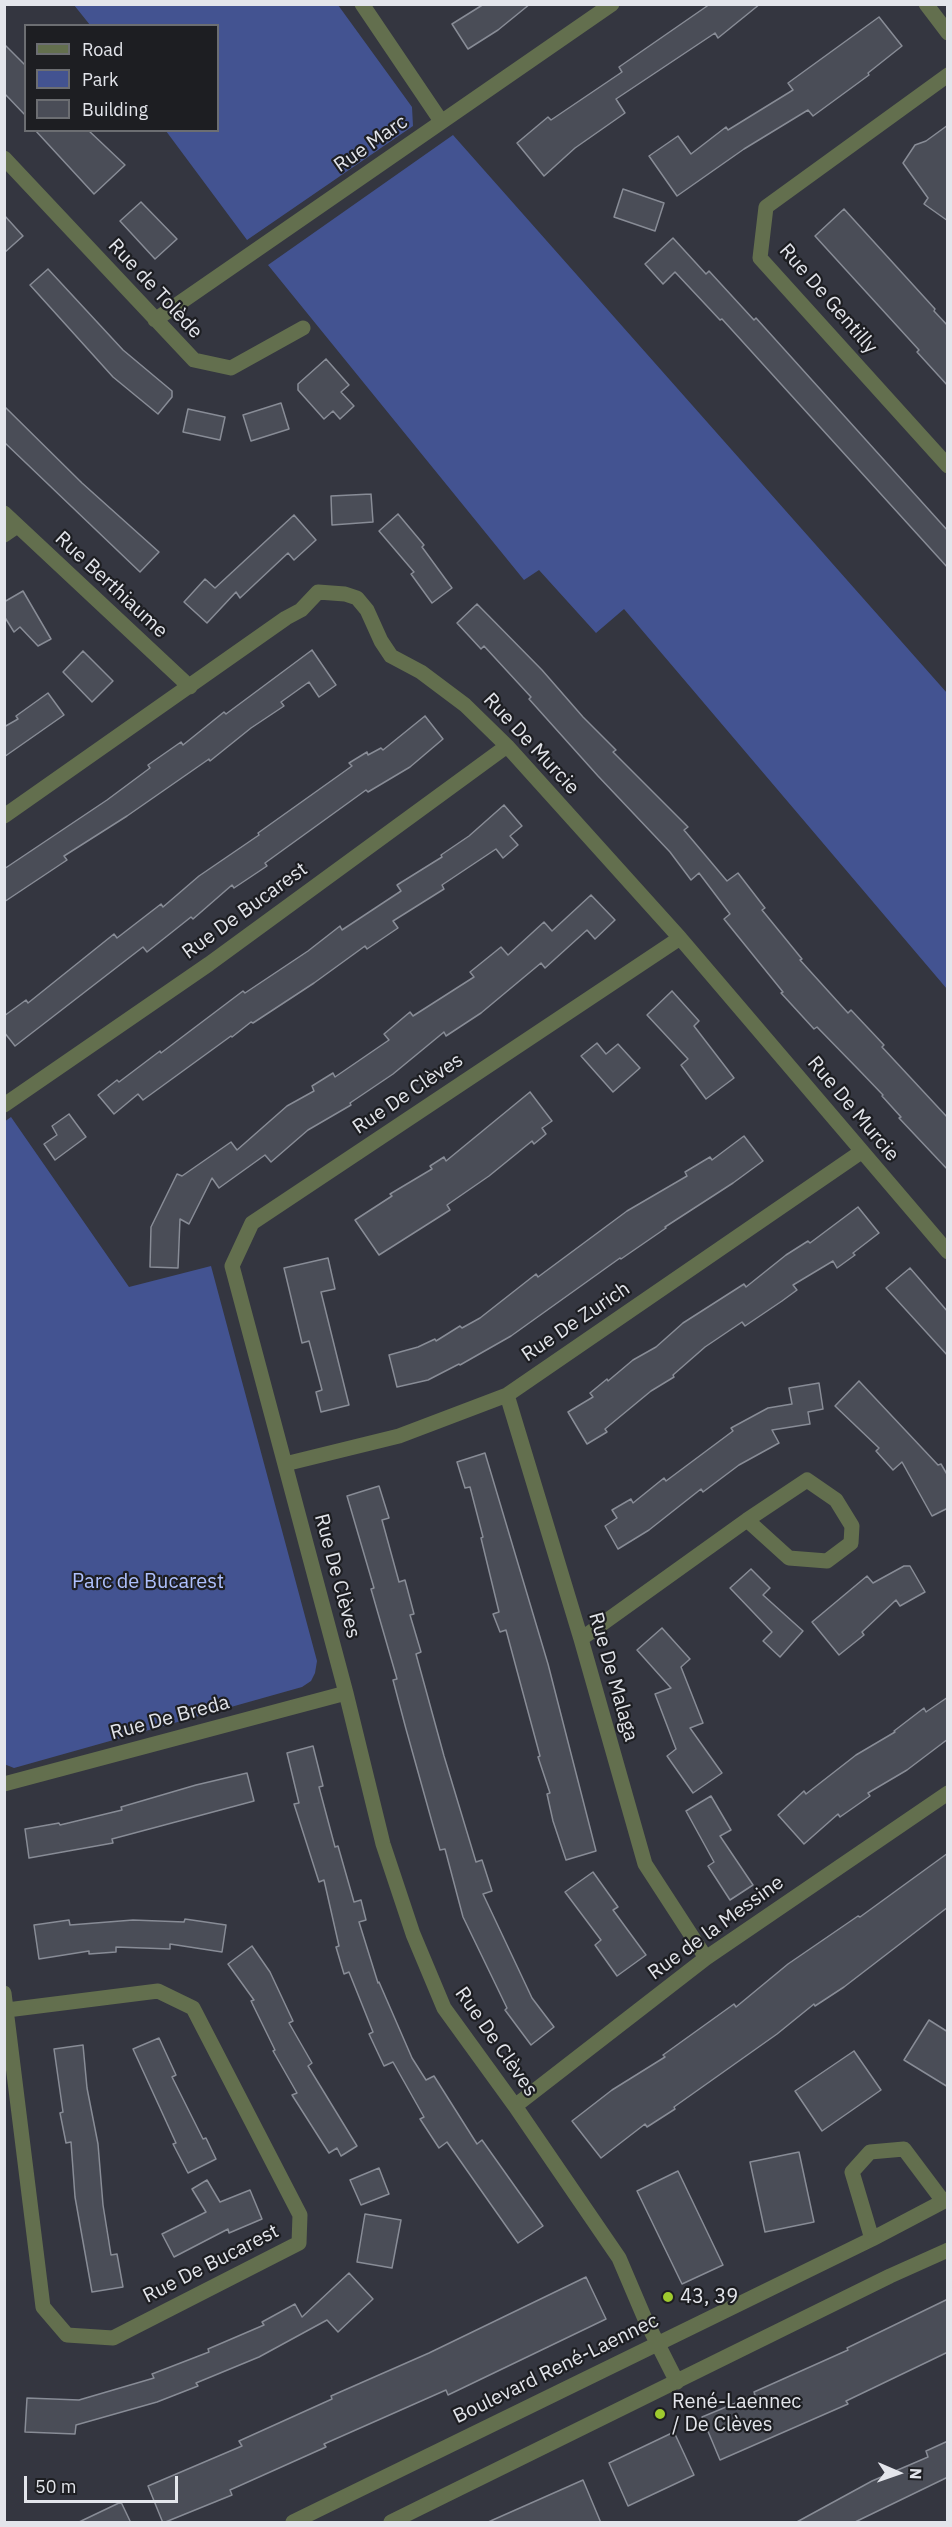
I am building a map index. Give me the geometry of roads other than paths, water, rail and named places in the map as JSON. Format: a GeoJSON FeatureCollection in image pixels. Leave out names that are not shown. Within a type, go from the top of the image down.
{"type":"FeatureCollection","features":[{"type":"Feature","properties":{"kind":"street"},"geometry":{"type":"LineString","coordinates":[[362,4],[441,122]]}},
{"type":"Feature","properties":{"kind":"street","name":"Rue Marc"},"geometry":{"type":"LineString","coordinates":[[155,321],[612,4]]}},
{"type":"Feature","properties":{"kind":"street"},"geometry":{"type":"LineString","coordinates":[[926,4],[948,33]]}},
{"type":"Feature","properties":{"kind":"street","name":"Rue De Gentilly"},"geometry":{"type":"LineString","coordinates":[[948,75],[766,207],[760,258],[948,466]]}},
{"type":"Feature","properties":{"kind":"street","name":"Rue de Tolède"},"geometry":{"type":"LineString","coordinates":[[4,158],[194,360],[231,368],[303,328]]}},
{"type":"Feature","properties":{"kind":"street","name":"Rue Berthiaume"},"geometry":{"type":"LineString","coordinates":[[4,513],[190,687]]}},
{"type":"Feature","properties":{"kind":"street"},"geometry":{"type":"LineString","coordinates":[[4,535],[18,526]]}},
{"type":"Feature","properties":{"kind":"street","name":"Rue De Murcie"},"geometry":{"type":"LineString","coordinates":[[4,816],[286,618],[301,610],[318,592],[345,594],[357,598],[367,610],[381,641],[391,656],[421,672],[465,705],[507,746],[680,938],[948,1252]]}},
{"type":"Feature","properties":{"kind":"street","name":"Rue De Bucarest"},"geometry":{"type":"LineString","coordinates":[[4,1105],[209,964],[507,746]]}},
{"type":"Feature","properties":{"kind":"street","name":"Rue De Clèves"},"geometry":{"type":"LineString","coordinates":[[677,2382],[619,2258],[515,2106],[444,2008],[413,1934],[383,1844],[346,1693],[232,1266],[252,1223],[680,938]]}},
{"type":"Feature","properties":{"kind":"street","name":"Rue De Zurich"},"geometry":{"type":"LineString","coordinates":[[285,1464],[399,1436],[507,1395],[861,1152]]}},
{"type":"Feature","properties":{"kind":"street","name":"Rue De Malaga"},"geometry":{"type":"LineString","coordinates":[[507,1395],[581,1640],[645,1864],[705,1958]]}},
{"type":"Feature","properties":{"kind":"street"},"geometry":{"type":"LineString","coordinates":[[581,1640],[747,1520],[807,1480],[836,1500],[852,1526],[851,1543],[827,1561],[789,1558],[747,1520]]}},
{"type":"Feature","properties":{"kind":"street","name":"Rue De Breda"},"geometry":{"type":"LineString","coordinates":[[4,1784],[346,1693]]}},
{"type":"Feature","properties":{"kind":"street","name":"Rue de la Messine"},"geometry":{"type":"LineString","coordinates":[[515,2106],[705,1958],[948,1793]]}},
{"type":"Feature","properties":{"kind":"street","name":"Rue De Bucarest"},"geometry":{"type":"LineString","coordinates":[[4,1993],[43,2307],[67,2335],[113,2338],[299,2243],[300,2215],[193,2008],[158,1991],[7,2010]]}},
{"type":"Feature","properties":{"kind":"street","name":"Boulevard René-Laennec"},"geometry":{"type":"LineString","coordinates":[[293,2523],[872,2239],[945,2200],[904,2149],[870,2152],[852,2172],[872,2239]]}},
{"type":"Feature","properties":{"kind":"street"},"geometry":{"type":"LineString","coordinates":[[391,2523],[890,2276],[948,2250]]}},
{"type":"Feature","properties":{"kind":"place","name":"43, 39"},"geometry":{"type":"Point","coordinates":[668,2297]}},
{"type":"Feature","properties":{"kind":"place","name":"René-Laennec / De Clèves"},"geometry":{"type":"Point","coordinates":[660,2414]}},
{"type":"Feature","properties":{"kind":"park label","name":"Parc de Bucarest"},"geometry":{"type":"Point","coordinates":[148,1582]}}]}
